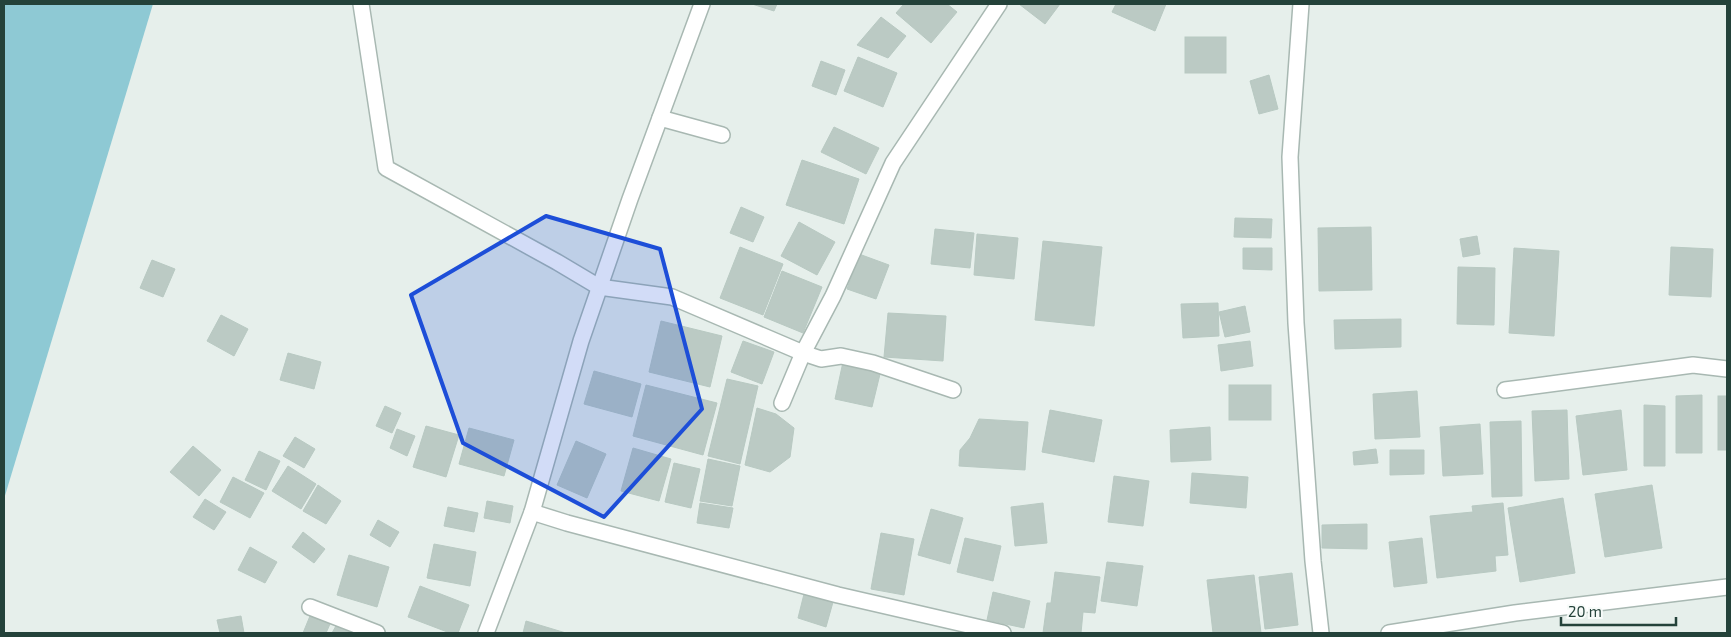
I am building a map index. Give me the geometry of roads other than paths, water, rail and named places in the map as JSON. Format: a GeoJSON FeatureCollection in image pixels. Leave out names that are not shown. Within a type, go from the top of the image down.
{"type":"FeatureCollection","features":[{"type":"Feature","properties":{"kind":"street"},"geometry":{"type":"LineString","coordinates":[[361,4],[386,168],[599,287],[672,297],[821,359],[841,356],[873,363],[953,390]]}},
{"type":"Feature","properties":{"kind":"street"},"geometry":{"type":"LineString","coordinates":[[486,633],[532,512],[581,341],[599,287],[702,4]]}},
{"type":"Feature","properties":{"kind":"street"},"geometry":{"type":"LineString","coordinates":[[782,403],[803,353],[833,296],[893,163],[1000,4]]}},
{"type":"Feature","properties":{"kind":"street"},"geometry":{"type":"LineString","coordinates":[[1301,4],[1290,166],[1296,332],[1313,561],[1321,633]]}},
{"type":"Feature","properties":{"kind":"street"},"geometry":{"type":"LineString","coordinates":[[660,118],[722,135]]}},
{"type":"Feature","properties":{"kind":"street"},"geometry":{"type":"LineString","coordinates":[[1505,390],[1693,365],[1727,370]]}},
{"type":"Feature","properties":{"kind":"street"},"geometry":{"type":"LineString","coordinates":[[532,512],[838,595],[1003,633]]}},
{"type":"Feature","properties":{"kind":"street"},"geometry":{"type":"LineString","coordinates":[[1389,633],[1515,613],[1727,587]]}},
{"type":"Feature","properties":{"kind":"street"},"geometry":{"type":"LineString","coordinates":[[310,607],[377,633]]}},
{"type":"Feature","properties":{"kind":"water"},"geometry":{"type":"Polygon","coordinates":[[[4,4],[153,4],[4,499],[4,4]]]}}]}
